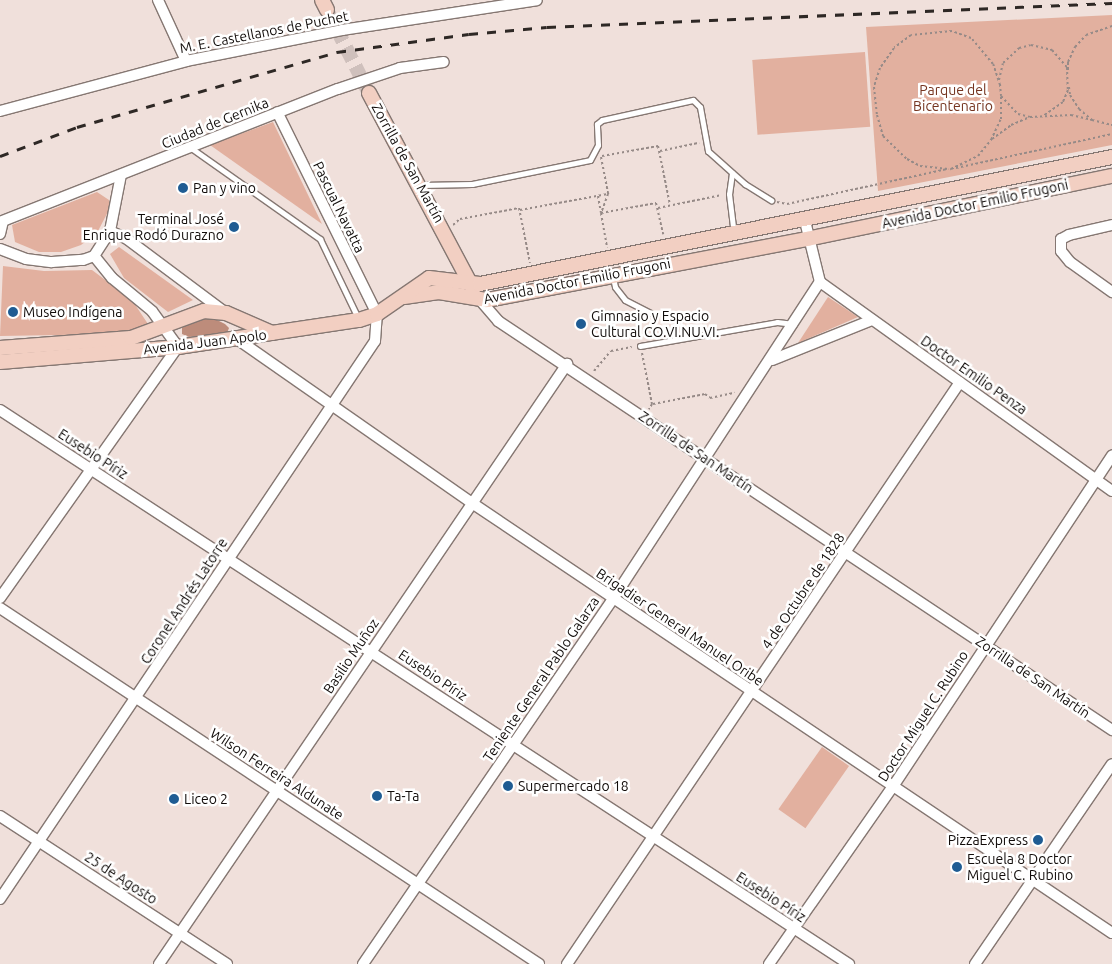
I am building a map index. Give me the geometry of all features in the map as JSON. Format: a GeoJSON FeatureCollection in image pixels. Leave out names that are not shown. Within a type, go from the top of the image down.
{"type":"FeatureCollection","features":[{"type":"Feature","properties":{"kind":"street"},"geometry":{"type":"LineString","coordinates":[[158,0],[186,61]]}},
{"type":"Feature","properties":{"kind":"street","name":"M. E. Castellanos de Puchet"},"geometry":{"type":"LineString","coordinates":[[0,111],[186,61],[342,30],[537,1]]}},
{"type":"Feature","properties":{"kind":"street","name":"Ciudad de Gernika"},"geometry":{"type":"LineString","coordinates":[[2,221],[191,148],[277,112],[383,74],[444,62]]}},
{"type":"Feature","properties":{"kind":"street","name":"Zorrilla de San Martín"},"geometry":{"type":"LineString","coordinates":[[369,93],[421,185],[470,284],[480,300],[498,321],[567,364],[1112,730]]}},
{"type":"Feature","properties":{"kind":"street","name":"Pascual Navatta"},"geometry":{"type":"LineString","coordinates":[[277,112],[377,314]]}},
{"type":"Feature","properties":{"kind":"street","name":"Avenida Doctor Emilio Frugoni"},"geometry":{"type":"LineString","coordinates":[[404,297],[439,292],[480,300],[611,267],[666,249],[1112,157]]}},
{"type":"Feature","properties":{"kind":"street"},"geometry":{"type":"LineString","coordinates":[[0,249],[26,260],[52,262],[83,260],[94,256],[110,231],[121,175]]}},
{"type":"Feature","properties":{"kind":"street","name":"Avenida Doctor Emilio Frugoni"},"geometry":{"type":"LineString","coordinates":[[404,297],[414,286],[429,278],[442,278],[470,284],[532,275],[611,267],[807,239],[1112,176]]}},
{"type":"Feature","properties":{"kind":"street"},"geometry":{"type":"LineString","coordinates":[[0,234],[2,221]]}},
{"type":"Feature","properties":{"kind":"street"},"geometry":{"type":"LineString","coordinates":[[805,221],[807,239],[820,282]]}},
{"type":"Feature","properties":{"kind":"street"},"geometry":{"type":"LineString","coordinates":[[1112,225],[1069,235],[1061,239],[1061,251],[1070,262],[1112,292]]}},
{"type":"Feature","properties":{"kind":"street"},"geometry":{"type":"LineString","coordinates":[[110,231],[126,239],[232,316],[236,338]]}},
{"type":"Feature","properties":{"kind":"street"},"geometry":{"type":"LineString","coordinates":[[442,278],[454,265],[454,250]]}},
{"type":"Feature","properties":{"kind":"street"},"geometry":{"type":"LineString","coordinates":[[0,598],[178,347],[152,311],[103,269],[94,256]]}},
{"type":"Feature","properties":{"kind":"street","name":"Doctor Emilio Penza"},"geometry":{"type":"LineString","coordinates":[[820,282],[1112,491]]}},
{"type":"Feature","properties":{"kind":"street","name":"Teniente General Pablo Galarza"},"geometry":{"type":"LineString","coordinates":[[363,964],[613,599],[771,360],[820,282]]}},
{"type":"Feature","properties":{"kind":"street"},"geometry":{"type":"LineString","coordinates":[[275,334],[359,320],[377,314],[404,297]]}},
{"type":"Feature","properties":{"kind":"street","name":"Avenida Juan Apolo"},"geometry":{"type":"LineString","coordinates":[[0,348],[131,338],[204,311],[232,316],[275,334]]}},
{"type":"Feature","properties":{"kind":"street","name":"Coronel Andrés Latorre"},"geometry":{"type":"LineString","coordinates":[[0,899],[137,698],[228,558],[375,341],[377,314]]}},
{"type":"Feature","properties":{"kind":"street"},"geometry":{"type":"LineString","coordinates":[[771,360],[872,320]]}},
{"type":"Feature","properties":{"kind":"street","name":"Avenida Juan Apolo"},"geometry":{"type":"LineString","coordinates":[[0,362],[178,347],[275,334]]}},
{"type":"Feature","properties":{"kind":"street","name":"Brigadier General Manuel Oribe"},"geometry":{"type":"LineString","coordinates":[[236,338],[330,406],[613,599],[892,788],[1112,933]]}},
{"type":"Feature","properties":{"kind":"street","name":"Basilio Muñoz"},"geometry":{"type":"LineString","coordinates":[[159,964],[567,364]]}},
{"type":"Feature","properties":{"kind":"street","name":"4 de Octubre de 1828"},"geometry":{"type":"LineString","coordinates":[[567,964],[960,382]]}},
{"type":"Feature","properties":{"kind":"street","name":"Eusebio Píriz"},"geometry":{"type":"LineString","coordinates":[[0,410],[371,650],[512,745],[849,964]]}},
{"type":"Feature","properties":{"kind":"street","name":"Doctor Miguel C. Rubino"},"geometry":{"type":"LineString","coordinates":[[769,964],[892,788],[1112,455]]}},
{"type":"Feature","properties":{"kind":"street","name":"Wilson Ferreira Aldunate"},"geometry":{"type":"LineString","coordinates":[[0,608],[539,964]]}},
{"type":"Feature","properties":{"kind":"street"},"geometry":{"type":"LineString","coordinates":[[975,964],[1112,764]]}},
{"type":"Feature","properties":{"kind":"street","name":"25 de Agosto"},"geometry":{"type":"LineString","coordinates":[[0,816],[227,964]]}},
{"type":"Feature","properties":{"kind":"lane"},"geometry":{"type":"LineString","coordinates":[[421,185],[472,184],[590,160],[598,145],[596,131],[602,120],[693,100],[700,107],[704,142],[708,151],[732,173],[771,200]]}},
{"type":"Feature","properties":{"kind":"lane"},"geometry":{"type":"LineString","coordinates":[[191,148],[320,239],[359,320]]}},
{"type":"Feature","properties":{"kind":"lane"},"geometry":{"type":"LineString","coordinates":[[732,173],[729,194],[734,235]]}},
{"type":"Feature","properties":{"kind":"lane"},"geometry":{"type":"LineString","coordinates":[[611,267],[620,294],[639,310],[650,313]]}},
{"type":"Feature","properties":{"kind":"lane"},"geometry":{"type":"LineString","coordinates":[[640,346],[777,322],[794,324]]}},
{"type":"Feature","properties":{"kind":"path"},"geometry":{"type":"LineString","coordinates":[[1092,120],[1079,109],[1070,95],[1068,62],[1075,47],[1086,35],[1112,26]]}},
{"type":"Feature","properties":{"kind":"path"},"geometry":{"type":"LineString","coordinates":[[1000,84],[994,64],[978,44],[952,31],[911,35],[894,48],[880,68],[874,87],[876,115],[883,136],[895,150],[920,166],[951,169],[978,156],[991,140],[1001,119],[1001,96],[1000,84],[998,73],[1003,63],[1020,48],[1030,45],[1052,50],[1064,62],[1069,78],[1063,102],[1043,116]]}},
{"type":"Feature","properties":{"kind":"path"},"geometry":{"type":"LineString","coordinates":[[1001,96],[1013,110],[1030,117]]}},
{"type":"Feature","properties":{"kind":"path"},"geometry":{"type":"LineString","coordinates":[[991,140],[1011,125],[1030,117],[1071,115],[1112,125]]}},
{"type":"Feature","properties":{"kind":"path"},"geometry":{"type":"LineString","coordinates":[[771,200],[787,204],[1112,134]]}},
{"type":"Feature","properties":{"kind":"path"},"geometry":{"type":"LineString","coordinates":[[660,150],[704,142]]}},
{"type":"Feature","properties":{"kind":"path"},"geometry":{"type":"LineString","coordinates":[[598,145],[608,194],[601,213]]}},
{"type":"Feature","properties":{"kind":"path"},"geometry":{"type":"LineString","coordinates":[[601,156],[657,146],[660,150],[670,205]]}},
{"type":"Feature","properties":{"kind":"path"},"geometry":{"type":"LineString","coordinates":[[444,229],[460,218],[517,208],[520,210],[608,194]]}},
{"type":"Feature","properties":{"kind":"path"},"geometry":{"type":"LineString","coordinates":[[658,208],[729,194]]}},
{"type":"Feature","properties":{"kind":"path"},"geometry":{"type":"LineString","coordinates":[[598,196],[611,267]]}},
{"type":"Feature","properties":{"kind":"path"},"geometry":{"type":"LineString","coordinates":[[601,213],[654,203],[658,208],[666,249]]}},
{"type":"Feature","properties":{"kind":"path"},"geometry":{"type":"LineString","coordinates":[[520,210],[532,275]]}},
{"type":"Feature","properties":{"kind":"path"},"geometry":{"type":"LineString","coordinates":[[639,310],[640,346],[652,404],[705,394],[710,398],[751,389]]}},
{"type":"Feature","properties":{"kind":"path"},"geometry":{"type":"LineString","coordinates":[[587,378],[611,351],[640,346]]}},
{"type":"Feature","properties":{"kind":"green space","name":"Parque del Bicentenario"},"geometry":{"type":"Polygon","coordinates":[[[1112,15],[1112,145],[878,191],[866,27],[1112,15]]]}},
{"type":"Feature","properties":{"kind":"green space"},"geometry":{"type":"Polygon","coordinates":[[[865,52],[870,127],[758,135],[752,60],[865,52]]]}},
{"type":"Feature","properties":{"kind":"green space"},"geometry":{"type":"Polygon","coordinates":[[[273,122],[322,224],[210,145],[273,122]]]}},
{"type":"Feature","properties":{"kind":"green space"},"geometry":{"type":"Polygon","coordinates":[[[97,192],[109,200],[111,206],[97,233],[81,245],[61,252],[39,252],[15,242],[12,225],[97,192]]]}},
{"type":"Feature","properties":{"kind":"green space"},"geometry":{"type":"Polygon","coordinates":[[[119,247],[193,300],[168,312],[124,278],[110,254],[119,247]]]}},
{"type":"Feature","properties":{"kind":"green space"},"geometry":{"type":"Polygon","coordinates":[[[3,266],[44,271],[92,270],[132,300],[148,324],[119,334],[0,336],[3,266]]]}},
{"type":"Feature","properties":{"kind":"green space"},"geometry":{"type":"Polygon","coordinates":[[[828,297],[858,317],[798,343],[828,297]]]}},
{"type":"Feature","properties":{"kind":"green space"},"geometry":{"type":"Polygon","coordinates":[[[822,747],[849,766],[805,828],[778,809],[822,747]]]}},
{"type":"Feature","properties":{"kind":"shaded area"},"geometry":{"type":"Polygon","coordinates":[[[211,317],[229,328],[227,333],[189,337],[182,334],[182,328],[197,318],[211,317]]]}},
{"type":"Feature","properties":{"kind":"tunnel"},"geometry":{"type":"LineString","coordinates":[[327,10],[369,93]]}},
{"type":"Feature","properties":{"kind":"railway"},"geometry":{"type":"LineString","coordinates":[[0,156],[77,127],[337,52],[469,34],[547,27],[1112,3]]}},
{"type":"Feature","properties":{"kind":"place","name":"Pan y vino"},"geometry":{"type":"Point","coordinates":[183,188]}},
{"type":"Feature","properties":{"kind":"place","name":"Terminal José Enrique Rodó Durazno"},"geometry":{"type":"Point","coordinates":[234,227]}},
{"type":"Feature","properties":{"kind":"place","name":"Museo Indígena"},"geometry":{"type":"Point","coordinates":[13,312]}},
{"type":"Feature","properties":{"kind":"place","name":"Gimnasio y Espacio Cultural CO.VI.NU.VI."},"geometry":{"type":"Point","coordinates":[581,324]}},
{"type":"Feature","properties":{"kind":"place","name":"Supermercado 18"},"geometry":{"type":"Point","coordinates":[508,786]}},
{"type":"Feature","properties":{"kind":"place","name":"Ta-Ta"},"geometry":{"type":"Point","coordinates":[377,796]}},
{"type":"Feature","properties":{"kind":"place","name":"Liceo 2"},"geometry":{"type":"Point","coordinates":[174,799]}},
{"type":"Feature","properties":{"kind":"place","name":"PizzaExpress"},"geometry":{"type":"Point","coordinates":[1038,840]}},
{"type":"Feature","properties":{"kind":"place","name":"Escuela 8 Doctor Miguel C. Rubino"},"geometry":{"type":"Point","coordinates":[957,867]}}]}
